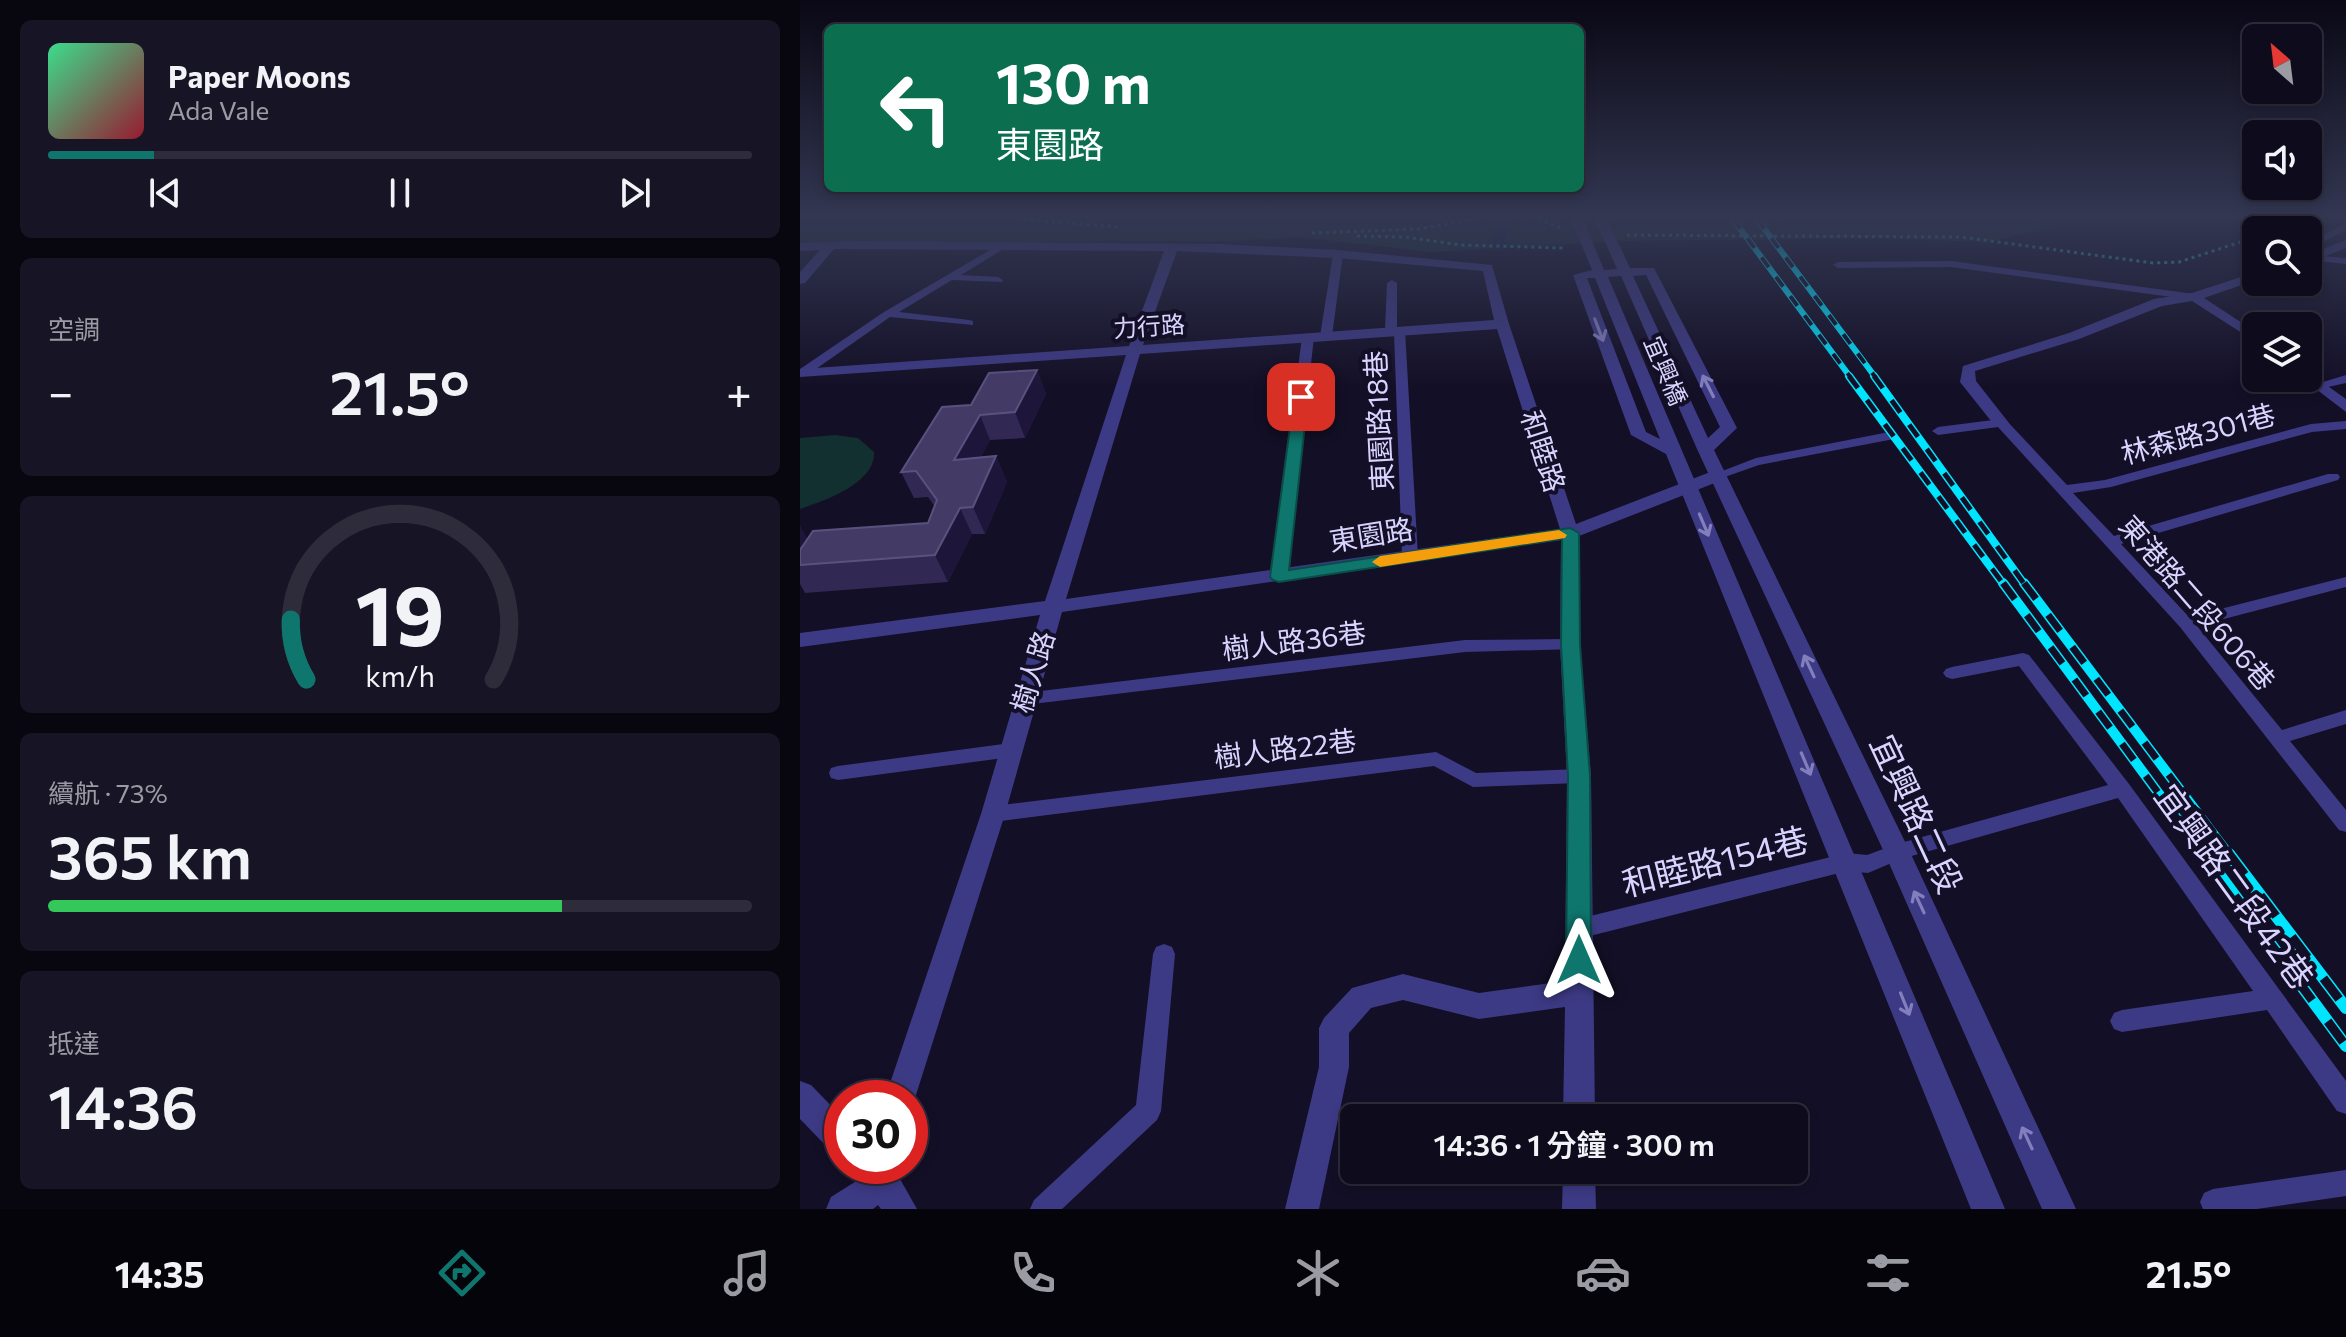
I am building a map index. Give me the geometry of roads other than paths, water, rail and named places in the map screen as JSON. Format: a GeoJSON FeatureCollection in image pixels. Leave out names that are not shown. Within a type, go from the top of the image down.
{"type":"FeatureCollection","features":[{"type":"Feature","properties":{"kind":"street","name":"樹人路"},"geometry":{"type":"LineString","coordinates":[[906,1080],[993,814],[1024,699],[1134,351],[1162,275]]}},
{"type":"Feature","properties":{"kind":"street","name":"和睦路"},"geometry":{"type":"LineString","coordinates":[[1490,275],[1502,324],[1570,533],[1570,645],[1579,776],[1579,1104]]}},
{"type":"Feature","properties":{"kind":"street"},"geometry":{"type":"LineString","coordinates":[[1579,275],[1639,435],[1675,452],[1857,863],[1988,1209]]}},
{"type":"Feature","properties":{"kind":"street","name":"宜興橋"},"geometry":{"type":"LineString","coordinates":[[1601,275],[1675,452]]}},
{"type":"Feature","properties":{"kind":"street","name":"宜興橋"},"geometry":{"type":"LineString","coordinates":[[1627,275],[1705,449]]}},
{"type":"Feature","properties":{"kind":"street"},"geometry":{"type":"LineString","coordinates":[[1652,275],[1729,428],[1705,449]]}},
{"type":"Feature","properties":{"kind":"street"},"geometry":{"type":"LineString","coordinates":[[2001,423],[1968,382],[1968,369],[2074,336],[2159,302],[2194,297],[2242,281]]}},
{"type":"Feature","properties":{"kind":"street"},"geometry":{"type":"LineString","coordinates":[[2194,297],[2242,329]]}},
{"type":"Feature","properties":{"kind":"street","name":"力行路"},"geometry":{"type":"LineString","coordinates":[[801,373],[1502,324]]}},
{"type":"Feature","properties":{"kind":"street"},"geometry":{"type":"LineString","coordinates":[[2322,387],[2346,407]]}},
{"type":"Feature","properties":{"kind":"street","name":"宜興路二段"},"geometry":{"type":"LineString","coordinates":[[1705,449],[1897,852],[2059,1209]]}},
{"type":"Feature","properties":{"kind":"street","name":"東園路"},"geometry":{"type":"LineString","coordinates":[[800,640],[1279,577],[1570,533],[1719,475]]}},
{"type":"Feature","properties":{"kind":"street"},"geometry":{"type":"LineString","coordinates":[[1302,1209],[1334,1067],[1334,1028],[1362,997],[1403,987],[1479,1006],[1579,992]]}},
{"type":"Feature","properties":{"kind":"street"},"geometry":{"type":"LineString","coordinates":[[800,1096],[824,1121]]}},
{"type":"Feature","properties":{"kind":"street"},"geometry":{"type":"LineString","coordinates":[[843,1209],[880,1184]]}},
{"type":"Feature","properties":{"kind":"street"},"geometry":{"type":"LineString","coordinates":[[1579,1184],[1579,1209]]}},
{"type":"Feature","properties":{"kind":"lane"},"geometry":{"type":"LineString","coordinates":[[1326,336],[1335,275]]}},
{"type":"Feature","properties":{"kind":"lane"},"geometry":{"type":"LineString","coordinates":[[2035,275],[2194,297]]}},
{"type":"Feature","properties":{"kind":"lane"},"geometry":{"type":"LineString","coordinates":[[801,373],[888,314],[953,277],[998,280]]}},
{"type":"Feature","properties":{"kind":"lane","name":"東園路18巷"},"geometry":{"type":"LineString","coordinates":[[1392,283],[1410,557]]}},
{"type":"Feature","properties":{"kind":"lane"},"geometry":{"type":"LineString","coordinates":[[888,314],[969,323]]}},
{"type":"Feature","properties":{"kind":"lane"},"geometry":{"type":"LineString","coordinates":[[1279,577],[1308,337]]}},
{"type":"Feature","properties":{"kind":"lane"},"geometry":{"type":"LineString","coordinates":[[2322,380],[2346,379]]}},
{"type":"Feature","properties":{"kind":"lane"},"geometry":{"type":"LineString","coordinates":[[1938,431],[2001,423]]}},
{"type":"Feature","properties":{"kind":"lane","name":"東港路二段606巷"},"geometry":{"type":"LineString","coordinates":[[2001,423],[2186,623],[2346,824]]}},
{"type":"Feature","properties":{"kind":"lane","name":"林森路301巷"},"geometry":{"type":"LineString","coordinates":[[2064,490],[2106,484],[2311,428],[2346,425]]}},
{"type":"Feature","properties":{"kind":"lane","name":"東園路"},"geometry":{"type":"LineString","coordinates":[[1719,475],[1771,459],[1889,436]]}},
{"type":"Feature","properties":{"kind":"lane"},"geometry":{"type":"LineString","coordinates":[[2111,542],[2333,477]]}},
{"type":"Feature","properties":{"kind":"lane"},"geometry":{"type":"LineString","coordinates":[[2186,623],[2346,582]]}},
{"type":"Feature","properties":{"kind":"lane","name":"樹人路36巷"},"geometry":{"type":"LineString","coordinates":[[1024,699],[1465,646],[1570,645]]}},
{"type":"Feature","properties":{"kind":"lane","name":"宜興路二段42巷"},"geometry":{"type":"LineString","coordinates":[[1952,673],[2023,659],[2122,789],[2346,1102]]}},
{"type":"Feature","properties":{"kind":"lane"},"geometry":{"type":"LineString","coordinates":[[2278,738],[2346,717]]}},
{"type":"Feature","properties":{"kind":"lane"},"geometry":{"type":"LineString","coordinates":[[838,773],[1011,750]]}},
{"type":"Feature","properties":{"kind":"lane","name":"樹人路22巷"},"geometry":{"type":"LineString","coordinates":[[993,814],[1436,759],[1473,780],[1579,776]]}},
{"type":"Feature","properties":{"kind":"lane","name":"和睦路154巷"},"geometry":{"type":"LineString","coordinates":[[1578,929],[1857,863],[2122,789]]}},
{"type":"Feature","properties":{"kind":"lane"},"geometry":{"type":"LineString","coordinates":[[1043,1209],[1148,1111],[1164,954]]}},
{"type":"Feature","properties":{"kind":"lane"},"geometry":{"type":"LineString","coordinates":[[2122,1021],[2272,999]]}},
{"type":"Feature","properties":{"kind":"lane"},"geometry":{"type":"LineString","coordinates":[[2213,1202],[2346,1183]]}},
{"type":"Feature","properties":{"kind":"railway"},"geometry":{"type":"LineString","coordinates":[[1775,275],[1851,378]]}},
{"type":"Feature","properties":{"kind":"railway"},"geometry":{"type":"LineString","coordinates":[[1799,275],[1876,378]]}},
{"type":"Feature","properties":{"kind":"railway"},"geometry":{"type":"LineString","coordinates":[[1849,376],[2004,585]]}},
{"type":"Feature","properties":{"kind":"railway"},"geometry":{"type":"LineString","coordinates":[[1874,376],[2025,585]]}},
{"type":"Feature","properties":{"kind":"railway"},"geometry":{"type":"LineString","coordinates":[[2003,583],[2205,856]]}},
{"type":"Feature","properties":{"kind":"railway"},"geometry":{"type":"LineString","coordinates":[[2024,583],[2230,856]]}},
{"type":"Feature","properties":{"kind":"railway"},"geometry":{"type":"LineString","coordinates":[[2204,854],[2346,1046]]}},
{"type":"Feature","properties":{"kind":"railway"},"geometry":{"type":"LineString","coordinates":[[2229,854],[2346,1008]]}}]}
